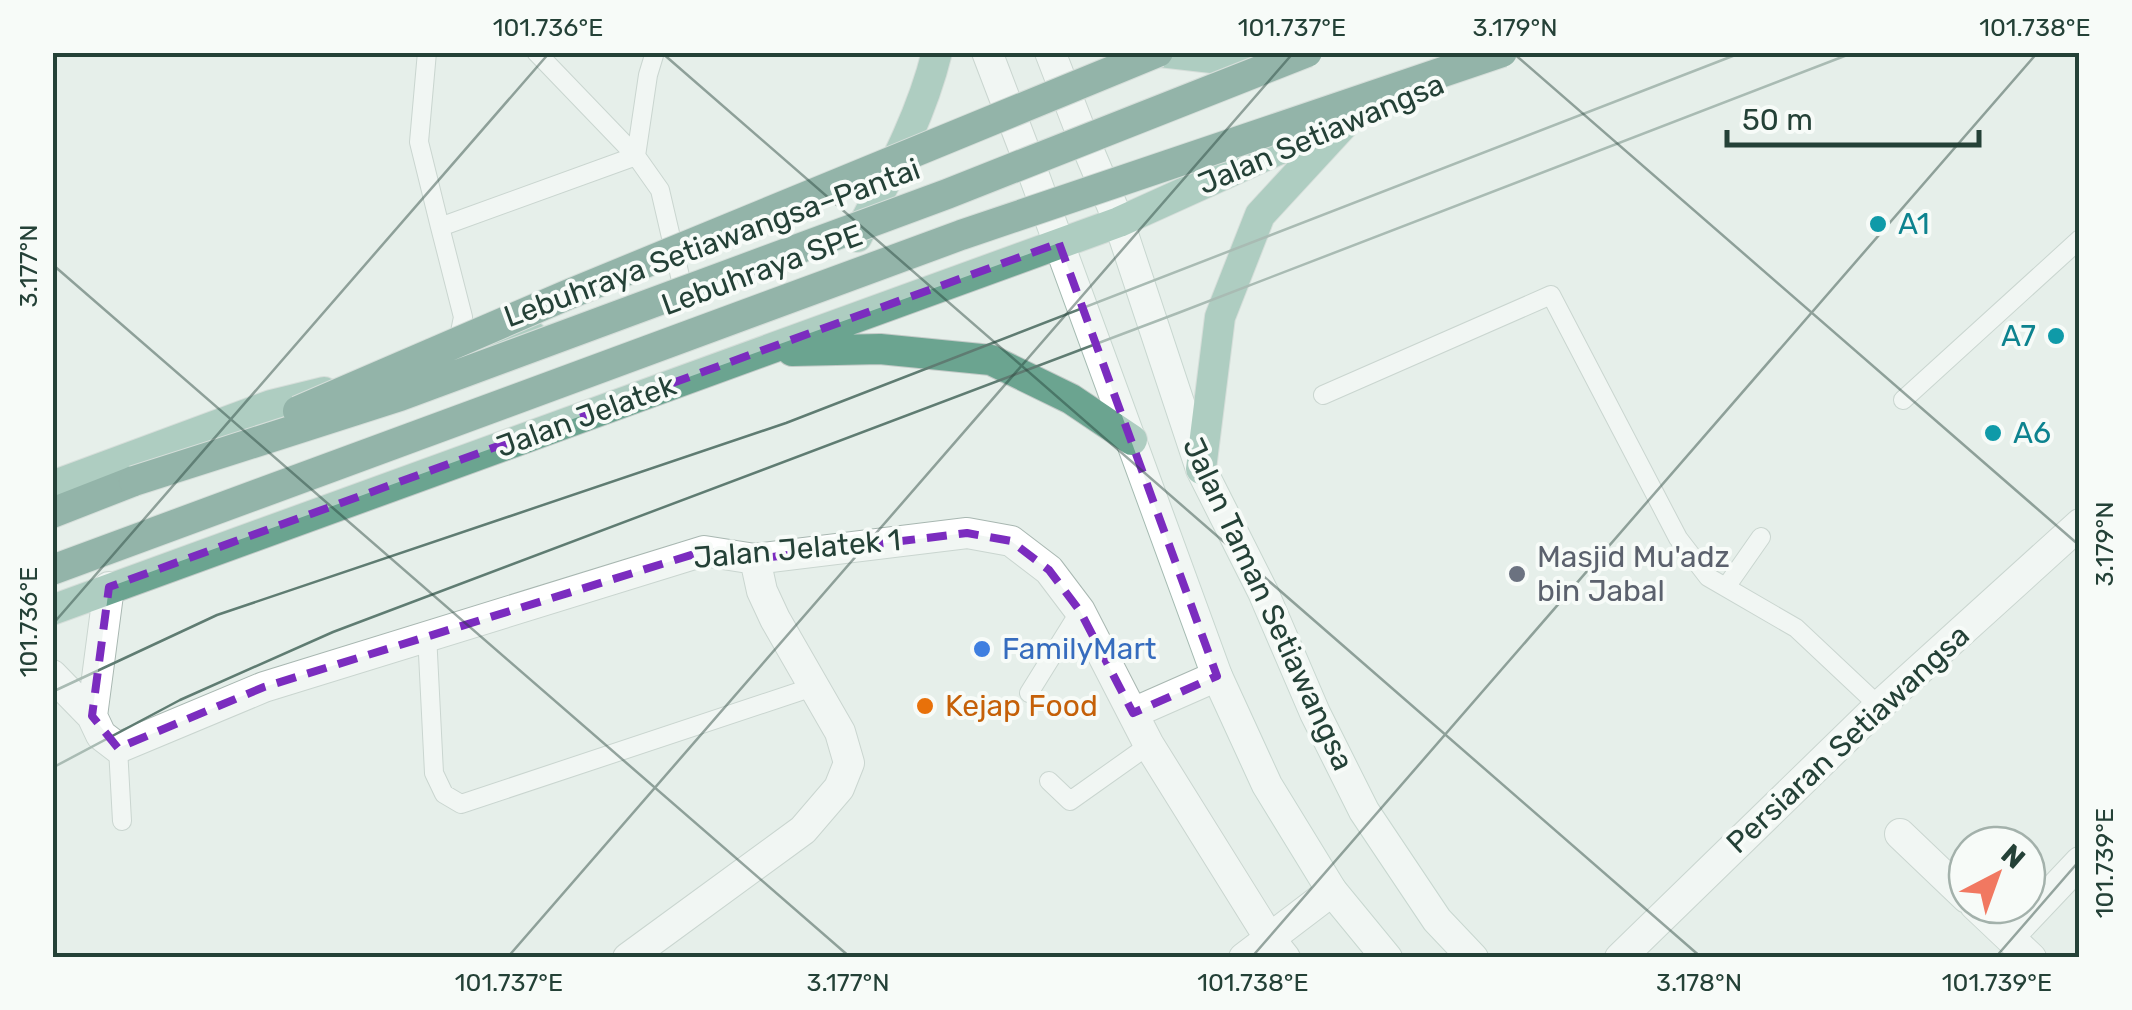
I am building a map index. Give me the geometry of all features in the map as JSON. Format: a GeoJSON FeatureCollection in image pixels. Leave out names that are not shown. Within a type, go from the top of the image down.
{"type":"FeatureCollection","features":[{"type":"Feature","properties":{"kind":"highway"},"geometry":{"type":"LineString","coordinates":[[52,513],[567,295],[1159,52]]}},
{"type":"Feature","properties":{"kind":"highway","name":"Lebuhraya Setiawangsa–Pantai"},"geometry":{"type":"LineString","coordinates":[[134,481],[400,396],[946,194],[1307,52]]}},
{"type":"Feature","properties":{"kind":"highway","name":"Lebuhraya SPE"},"geometry":{"type":"LineString","coordinates":[[52,570],[962,234],[1502,52]]}},
{"type":"Feature","properties":{"kind":"main road"},"geometry":{"type":"LineString","coordinates":[[857,237],[915,117],[937,52]]}},
{"type":"Feature","properties":{"kind":"main road"},"geometry":{"type":"LineString","coordinates":[[1159,52],[1258,57]]}},
{"type":"Feature","properties":{"kind":"main road","name":"Jalan Setiawangsa"},"geometry":{"type":"LineString","coordinates":[[1118,222],[1352,116],[1525,52]]}},
{"type":"Feature","properties":{"kind":"main road"},"geometry":{"type":"LineString","coordinates":[[52,486],[271,405],[455,357],[857,237],[1032,170],[1082,135],[1258,57]]}},
{"type":"Feature","properties":{"kind":"main road"},"geometry":{"type":"LineString","coordinates":[[1201,469],[1220,317],[1260,215],[1352,116]]}},
{"type":"Feature","properties":{"kind":"main road","name":"Jalan Jelatek"},"geometry":{"type":"LineString","coordinates":[[52,610],[1118,222]]}},
{"type":"Feature","properties":{"kind":"main road"},"geometry":{"type":"LineString","coordinates":[[767,352],[880,349],[991,360],[1071,398],[1132,440]]}},
{"type":"Feature","properties":{"kind":"street","name":"Jalan Taman Setiawangsa"},"geometry":{"type":"LineString","coordinates":[[987,52],[1217,676],[1267,785],[1332,891],[1386,958]]}},
{"type":"Feature","properties":{"kind":"street","name":"Jalan Taman Setiawangsa"},"geometry":{"type":"LineString","coordinates":[[1050,52],[1118,222],[1201,469],[1263,592],[1315,713],[1364,811],[1437,920],[1473,958]]}},
{"type":"Feature","properties":{"kind":"street","name":"Persiaran Setiawangsa"},"geometry":{"type":"LineString","coordinates":[[1620,958],[1879,706],[2080,524]]}},
{"type":"Feature","properties":{"kind":"street","name":"Jalan Jelatek 1"},"geometry":{"type":"LineString","coordinates":[[118,748],[264,688],[427,634],[704,551],[755,559],[967,533],[1011,541],[1049,570],[1080,611],[1149,744],[1278,948]]}},
{"type":"Feature","properties":{"kind":"street"},"geometry":{"type":"LineString","coordinates":[[628,958],[802,830],[839,788],[849,763],[840,732],[774,619],[755,559]]}},
{"type":"Feature","properties":{"kind":"street"},"geometry":{"type":"LineString","coordinates":[[92,716],[108,587]]}},
{"type":"Feature","properties":{"kind":"street"},"geometry":{"type":"LineString","coordinates":[[52,675],[92,716],[101,734],[118,748]]}},
{"type":"Feature","properties":{"kind":"street"},"geometry":{"type":"LineString","coordinates":[[1134,713],[1217,676]]}},
{"type":"Feature","properties":{"kind":"street"},"geometry":{"type":"LineString","coordinates":[[1900,834],[1947,879]]}},
{"type":"Feature","properties":{"kind":"street"},"geometry":{"type":"LineString","coordinates":[[1996,925],[2020,947],[2080,862]]}},
{"type":"Feature","properties":{"kind":"street"},"geometry":{"type":"LineString","coordinates":[[1244,958],[1278,948],[1332,891]]}},
{"type":"Feature","properties":{"kind":"lane"},"geometry":{"type":"LineString","coordinates":[[427,52],[419,142],[463,316],[455,357]]}},
{"type":"Feature","properties":{"kind":"lane"},"geometry":{"type":"LineString","coordinates":[[536,52],[636,156],[660,190],[683,290]]}},
{"type":"Feature","properties":{"kind":"lane"},"geometry":{"type":"LineString","coordinates":[[636,156],[655,52]]}},
{"type":"Feature","properties":{"kind":"lane"},"geometry":{"type":"LineString","coordinates":[[440,227],[636,156]]}},
{"type":"Feature","properties":{"kind":"lane"},"geometry":{"type":"LineString","coordinates":[[1903,400],[2080,239]]}},
{"type":"Feature","properties":{"kind":"lane"},"geometry":{"type":"LineString","coordinates":[[1323,395],[1551,295],[1678,538],[1708,577],[1796,628],[1879,706]]}},
{"type":"Feature","properties":{"kind":"lane"},"geometry":{"type":"LineString","coordinates":[[1726,587],[1761,537]]}},
{"type":"Feature","properties":{"kind":"lane"},"geometry":{"type":"LineString","coordinates":[[1029,693],[1080,611]]}},
{"type":"Feature","properties":{"kind":"lane"},"geometry":{"type":"LineString","coordinates":[[427,634],[434,773],[444,794],[461,804],[813,686]]}},
{"type":"Feature","properties":{"kind":"lane"},"geometry":{"type":"LineString","coordinates":[[1049,780],[1070,801],[1149,744]]}},
{"type":"Feature","properties":{"kind":"lane"},"geometry":{"type":"LineString","coordinates":[[118,748],[122,821]]}},
{"type":"Feature","properties":{"kind":"highlighted area"},"geometry":{"type":"Polygon","coordinates":[[[1059,243],[1217,676],[1133,713],[1080,611],[1049,570],[1011,541],[967,533],[755,559],[704,551],[264,687],[118,748],[92,716],[109,587],[1059,243]]]}},
{"type":"Feature","properties":{"kind":"tram line"},"geometry":{"type":"LineString","coordinates":[[52,692],[217,615],[786,423],[1743,52]]}},
{"type":"Feature","properties":{"kind":"tram line"},"geometry":{"type":"LineString","coordinates":[[52,768],[180,700],[333,632],[1855,52]]}},
{"type":"Feature","properties":{"kind":"place","name":"A1"},"geometry":{"type":"Point","coordinates":[1878,224]}},
{"type":"Feature","properties":{"kind":"place","name":"A7"},"geometry":{"type":"Point","coordinates":[2056,336]}},
{"type":"Feature","properties":{"kind":"place","name":"A6"},"geometry":{"type":"Point","coordinates":[1993,433]}},
{"type":"Feature","properties":{"kind":"place","name":"Masjid Mu'adz bin Jabal"},"geometry":{"type":"Point","coordinates":[1517,574]}},
{"type":"Feature","properties":{"kind":"place","name":"FamilyMart"},"geometry":{"type":"Point","coordinates":[982,649]}},
{"type":"Feature","properties":{"kind":"place","name":"Kejap Food"},"geometry":{"type":"Point","coordinates":[925,706]}}]}
